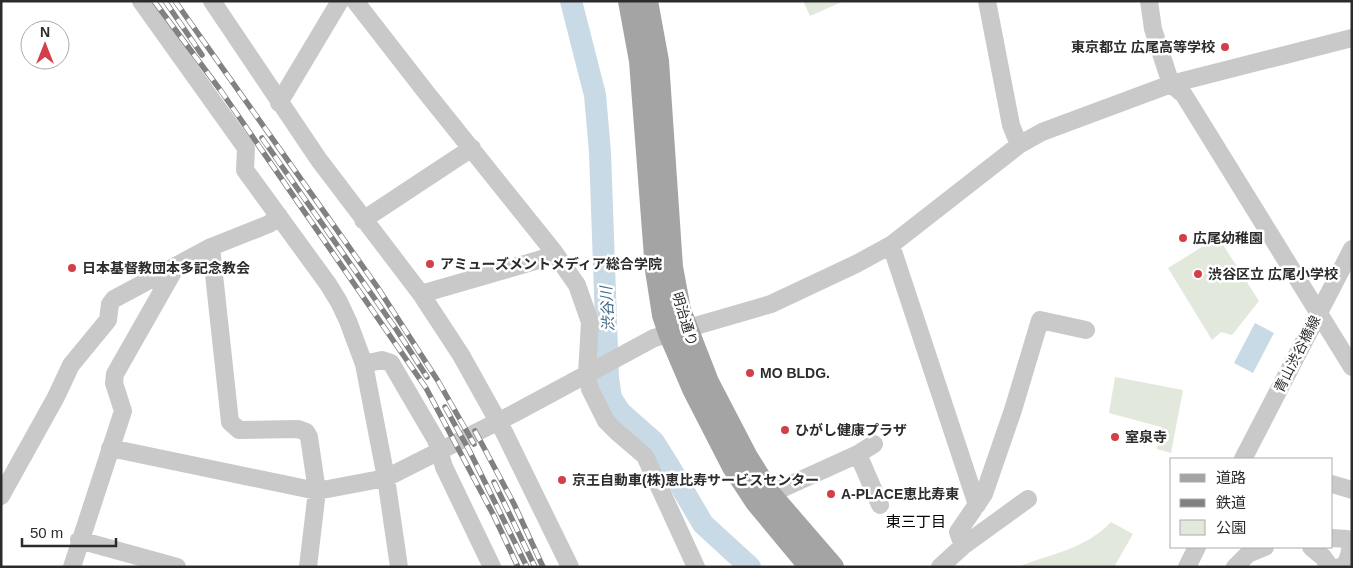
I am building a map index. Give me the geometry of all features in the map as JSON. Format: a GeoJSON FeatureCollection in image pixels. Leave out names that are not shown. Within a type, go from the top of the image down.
{"type":"FeatureCollection","features":[{"type":"Feature","properties":{"kind":"main road","name":"明治通り"},"geometry":{"type":"LineString","coordinates":[[629,1],[640,61],[656,270],[663,315],[677,331],[708,382],[726,420],[770,494],[833,567]]}},
{"type":"Feature","properties":{"kind":"main road","name":"明治通り"},"geometry":{"type":"LineString","coordinates":[[647,1],[658,61],[672,267],[680,310],[677,331],[692,389],[733,467],[756,502],[810,567]]}},
{"type":"Feature","properties":{"kind":"street"},"geometry":{"type":"LineString","coordinates":[[141,1],[246,148],[245,170],[251,180],[340,302],[364,364],[386,478],[400,567]]}},
{"type":"Feature","properties":{"kind":"street"},"geometry":{"type":"LineString","coordinates":[[212,1],[279,103],[363,220],[421,294],[461,355],[498,421],[570,567]]}},
{"type":"Feature","properties":{"kind":"street"},"geometry":{"type":"LineString","coordinates":[[279,103],[340,1]]}},
{"type":"Feature","properties":{"kind":"street"},"geometry":{"type":"LineString","coordinates":[[355,1],[554,252],[577,285],[590,322],[590,390],[606,421],[645,456],[696,567]]}},
{"type":"Feature","properties":{"kind":"street"},"geometry":{"type":"LineString","coordinates":[[987,1],[1011,125],[1019,145]]}},
{"type":"Feature","properties":{"kind":"street"},"geometry":{"type":"LineString","coordinates":[[1149,1],[1153,30],[1171,84],[1184,95],[1352,367]]}},
{"type":"Feature","properties":{"kind":"street"},"geometry":{"type":"LineString","coordinates":[[110,448],[316,491],[386,478],[440,452],[654,338],[771,304],[832,276],[891,245],[1019,145],[1042,132],[1171,84],[1352,38]]}},
{"type":"Feature","properties":{"kind":"street"},"geometry":{"type":"LineString","coordinates":[[363,220],[472,148]]}},
{"type":"Feature","properties":{"kind":"street"},"geometry":{"type":"LineString","coordinates":[[1,496],[56,397],[71,365],[108,320],[110,304],[114,299],[211,247],[269,224],[279,216]]}},
{"type":"Feature","properties":{"kind":"street"},"geometry":{"type":"LineString","coordinates":[[891,245],[977,505]]}},
{"type":"Feature","properties":{"kind":"street"},"geometry":{"type":"LineString","coordinates":[[211,247],[230,422],[239,430],[298,429],[306,432],[309,437],[316,491],[308,567]]}},
{"type":"Feature","properties":{"kind":"street","name":"青山渋谷橋線"},"geometry":{"type":"LineString","coordinates":[[1244,458],[1352,249]]}},
{"type":"Feature","properties":{"kind":"street"},"geometry":{"type":"LineString","coordinates":[[421,294],[542,259],[554,252]]}},
{"type":"Feature","properties":{"kind":"street"},"geometry":{"type":"LineString","coordinates":[[72,567],[79,540],[123,411],[114,383],[115,374],[177,265]]}},
{"type":"Feature","properties":{"kind":"street"},"geometry":{"type":"LineString","coordinates":[[963,546],[958,532],[984,494],[1013,410],[1040,320],[1086,330]]}},
{"type":"Feature","properties":{"kind":"street"},"geometry":{"type":"LineString","coordinates":[[364,364],[382,360],[391,362],[436,440],[444,467],[492,567]]}},
{"type":"Feature","properties":{"kind":"street"},"geometry":{"type":"LineString","coordinates":[[770,494],[858,454],[874,444]]}},
{"type":"Feature","properties":{"kind":"street"},"geometry":{"type":"LineString","coordinates":[[858,454],[880,505]]}},
{"type":"Feature","properties":{"kind":"street"},"geometry":{"type":"LineString","coordinates":[[1333,484],[1352,490]]}},
{"type":"Feature","properties":{"kind":"street"},"geometry":{"type":"LineString","coordinates":[[940,567],[963,546],[1028,499]]}},
{"type":"Feature","properties":{"kind":"street"},"geometry":{"type":"LineString","coordinates":[[1333,538],[1347,539],[1351,543],[1346,564],[1340,567]]}},
{"type":"Feature","properties":{"kind":"street"},"geometry":{"type":"LineString","coordinates":[[79,540],[178,567]]}},
{"type":"Feature","properties":{"kind":"street"},"geometry":{"type":"LineString","coordinates":[[1187,567],[1196,548]]}},
{"type":"Feature","properties":{"kind":"street"},"geometry":{"type":"LineString","coordinates":[[1235,567],[1248,554],[1257,548]]}},
{"type":"Feature","properties":{"kind":"street"},"geometry":{"type":"LineString","coordinates":[[1316,548],[1330,567]]}},
{"type":"Feature","properties":{"kind":"green space"},"geometry":{"type":"Polygon","coordinates":[[[803,1],[844,1],[810,16],[803,1]]]}},
{"type":"Feature","properties":{"kind":"green space"},"geometry":{"type":"Polygon","coordinates":[[[1218,237],[1259,301],[1232,335],[1221,332],[1212,340],[1168,268],[1218,237]]]}},
{"type":"Feature","properties":{"kind":"green space"},"geometry":{"type":"Polygon","coordinates":[[[1115,377],[1183,390],[1171,453],[1157,449],[1161,427],[1109,413],[1115,377]]]}},
{"type":"Feature","properties":{"kind":"green space"},"geometry":{"type":"Polygon","coordinates":[[[1111,522],[1133,534],[1114,567],[1018,567],[1079,545],[1090,539],[1111,522]]]}},
{"type":"Feature","properties":{"kind":"water"},"geometry":{"type":"Polygon","coordinates":[[[1255,323],[1274,333],[1253,373],[1234,363],[1255,323]]]}},
{"type":"Feature","properties":{"kind":"waterway","name":"渋谷川"},"geometry":{"type":"LineString","coordinates":[[571,1],[595,95],[600,152],[608,378],[611,398],[620,412],[654,442],[703,524],[750,567]]}},
{"type":"Feature","properties":{"kind":"railway"},"geometry":{"type":"LineString","coordinates":[[154,1],[221,91],[426,388],[494,516],[518,567]]}},
{"type":"Feature","properties":{"kind":"railway"},"geometry":{"type":"LineString","coordinates":[[165,1],[202,55]]}},
{"type":"Feature","properties":{"kind":"railway"},"geometry":{"type":"LineString","coordinates":[[175,1],[378,288],[438,381],[474,444]]}},
{"type":"Feature","properties":{"kind":"railway"},"geometry":{"type":"LineString","coordinates":[[262,138],[396,329],[427,377]]}},
{"type":"Feature","properties":{"kind":"railway"},"geometry":{"type":"LineString","coordinates":[[445,407],[469,450],[527,567]]}},
{"type":"Feature","properties":{"kind":"railway"},"geometry":{"type":"LineString","coordinates":[[475,431],[514,504],[543,567]]}},
{"type":"Feature","properties":{"kind":"railway"},"geometry":{"type":"LineString","coordinates":[[494,482],[535,567]]}},
{"type":"Feature","properties":{"kind":"place","name":"東京都立 広尾高等学校"},"geometry":{"type":"Point","coordinates":[1225,47]}},
{"type":"Feature","properties":{"kind":"place","name":"広尾幼稚園"},"geometry":{"type":"Point","coordinates":[1183,238]}},
{"type":"Feature","properties":{"kind":"place","name":"アミューズメントメディア総合学院"},"geometry":{"type":"Point","coordinates":[430,264]}},
{"type":"Feature","properties":{"kind":"place","name":"日本基督教団本多記念教会"},"geometry":{"type":"Point","coordinates":[72,268]}},
{"type":"Feature","properties":{"kind":"place","name":"渋谷区立 広尾小学校"},"geometry":{"type":"Point","coordinates":[1198,274]}},
{"type":"Feature","properties":{"kind":"place","name":"MO BLDG."},"geometry":{"type":"Point","coordinates":[750,373]}},
{"type":"Feature","properties":{"kind":"place","name":"ひがし健康プラザ"},"geometry":{"type":"Point","coordinates":[785,430]}},
{"type":"Feature","properties":{"kind":"place","name":"室泉寺"},"geometry":{"type":"Point","coordinates":[1115,437]}},
{"type":"Feature","properties":{"kind":"place","name":"京王自動車(株)恵比寿サービスセンター"},"geometry":{"type":"Point","coordinates":[562,480]}},
{"type":"Feature","properties":{"kind":"place","name":"A-PLACE恵比寿東"},"geometry":{"type":"Point","coordinates":[831,494]}},
{"type":"Feature","properties":{"kind":"district","name":"東三丁目"},"geometry":{"type":"Point","coordinates":[916,521]}}]}
